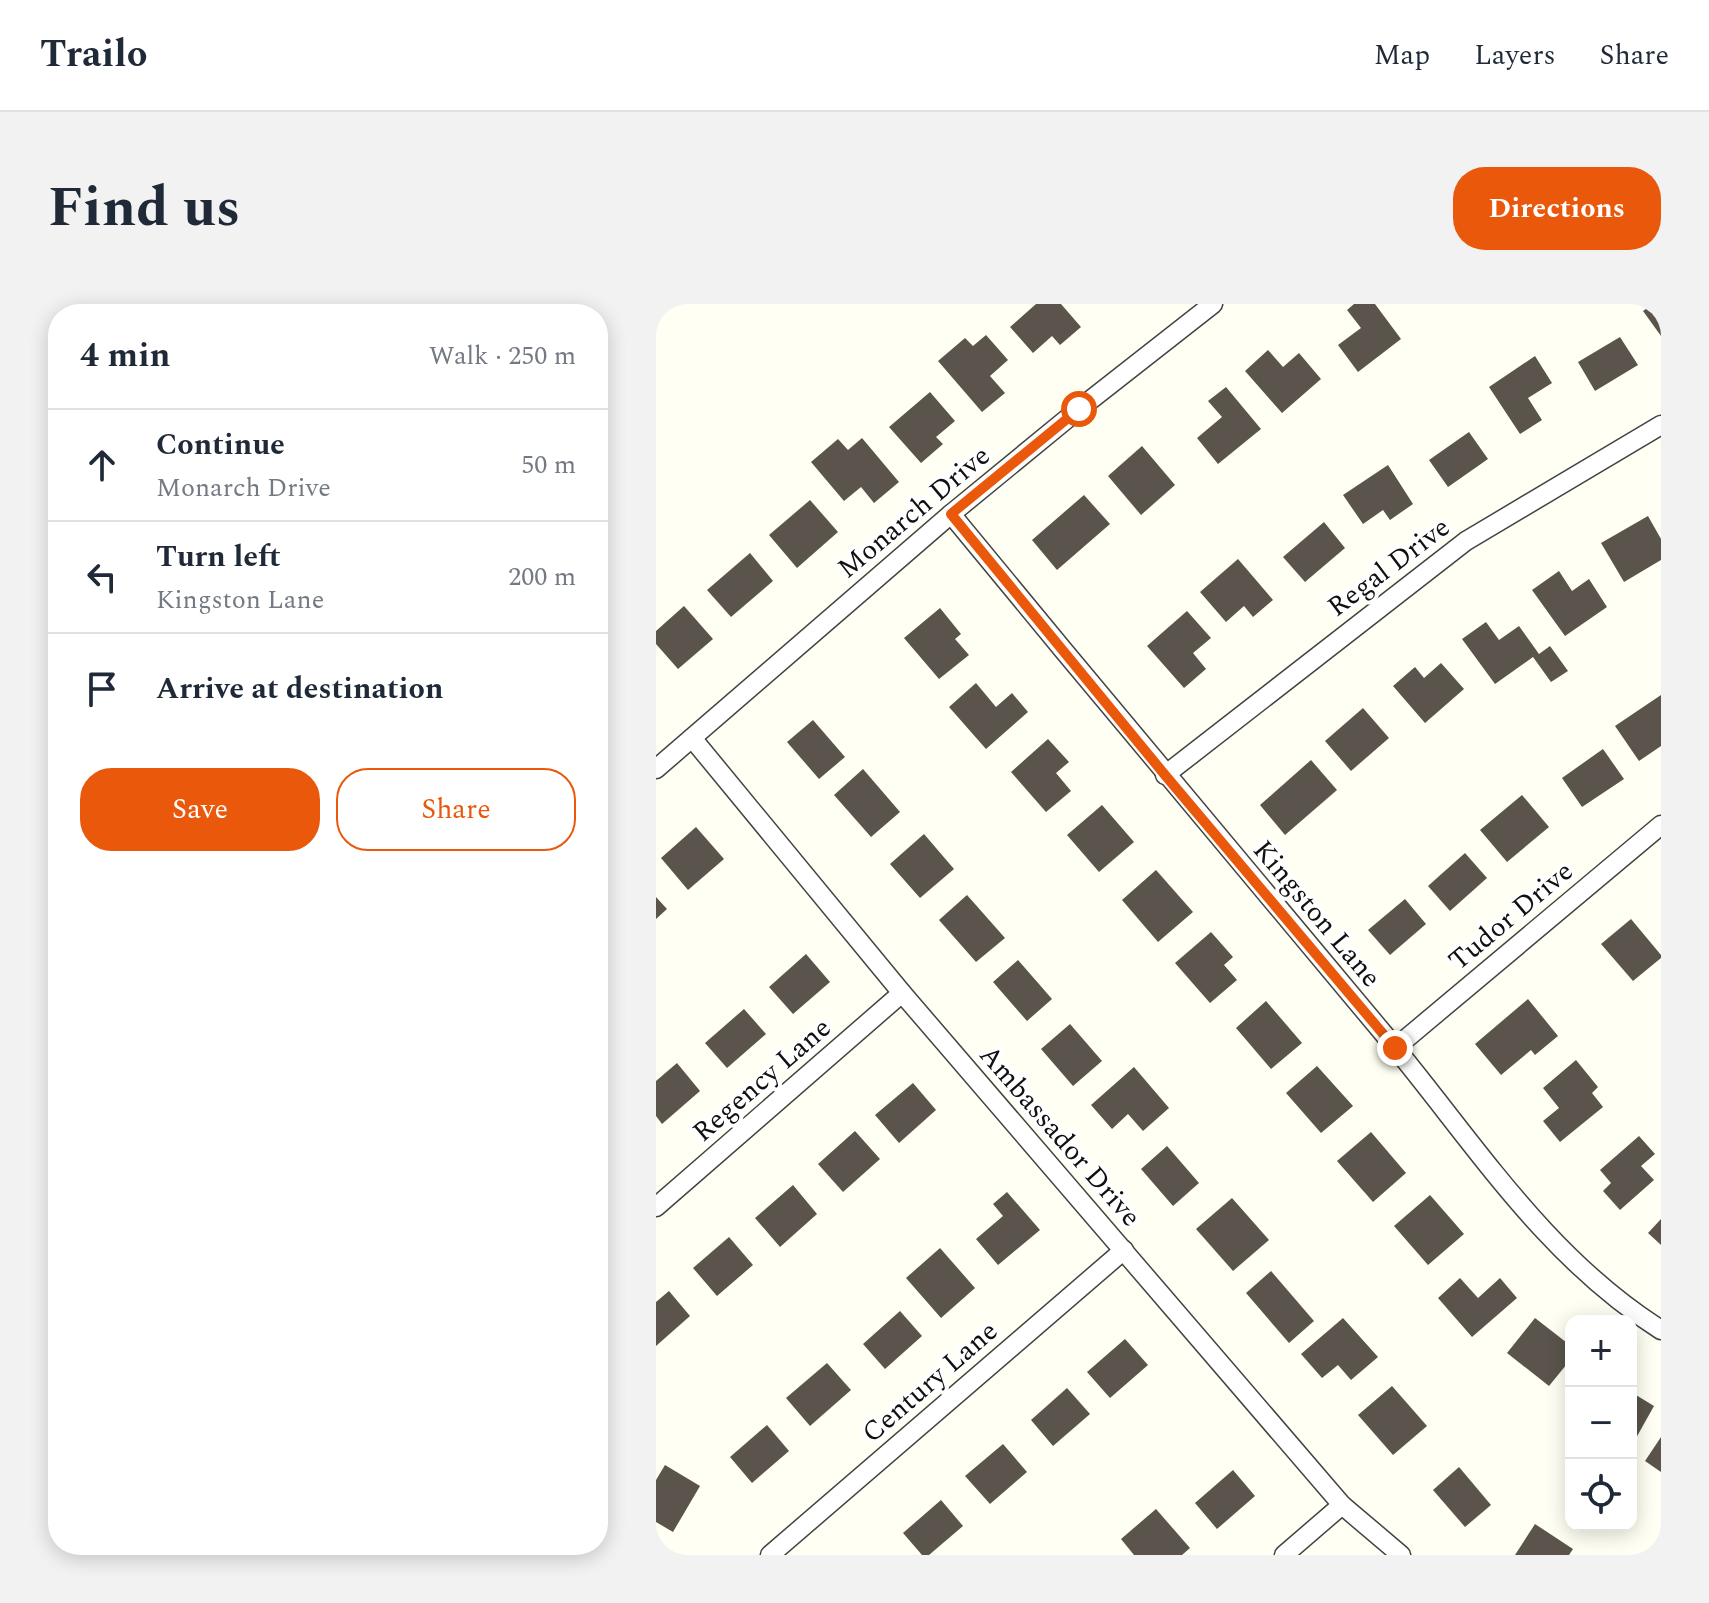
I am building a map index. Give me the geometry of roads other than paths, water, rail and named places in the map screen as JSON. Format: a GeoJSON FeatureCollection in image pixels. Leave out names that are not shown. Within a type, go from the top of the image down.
{"type":"FeatureCollection","features":[{"type":"Feature","properties":{"kind":"street","name":"Monarch Drive"},"geometry":{"type":"LineString","coordinates":[[656,769],[951,514],[1213,304]]}},
{"type":"Feature","properties":{"kind":"street","name":"Regal Drive"},"geometry":{"type":"LineString","coordinates":[[1165,775],[1466,541],[1661,425]]}},
{"type":"Feature","properties":{"kind":"street","name":"Kingston Lane"},"geometry":{"type":"LineString","coordinates":[[951,514],[1395,1048],[1493,1174],[1580,1270],[1661,1330]]}},
{"type":"Feature","properties":{"kind":"street","name":"Ambassador Drive"},"geometry":{"type":"LineString","coordinates":[[692,738],[902,993],[1342,1505],[1401,1555]]}},
{"type":"Feature","properties":{"kind":"street","name":"Tudor Drive"},"geometry":{"type":"LineString","coordinates":[[1395,1048],[1660,827]]}},
{"type":"Feature","properties":{"kind":"street","name":"Regency Lane"},"geometry":{"type":"LineString","coordinates":[[656,1207],[902,993]]}},
{"type":"Feature","properties":{"kind":"street","name":"Century Lane"},"geometry":{"type":"LineString","coordinates":[[770,1555],[1124,1250]]}},
{"type":"Feature","properties":{"kind":"street"},"geometry":{"type":"LineString","coordinates":[[1284,1555],[1342,1505]]}}]}
